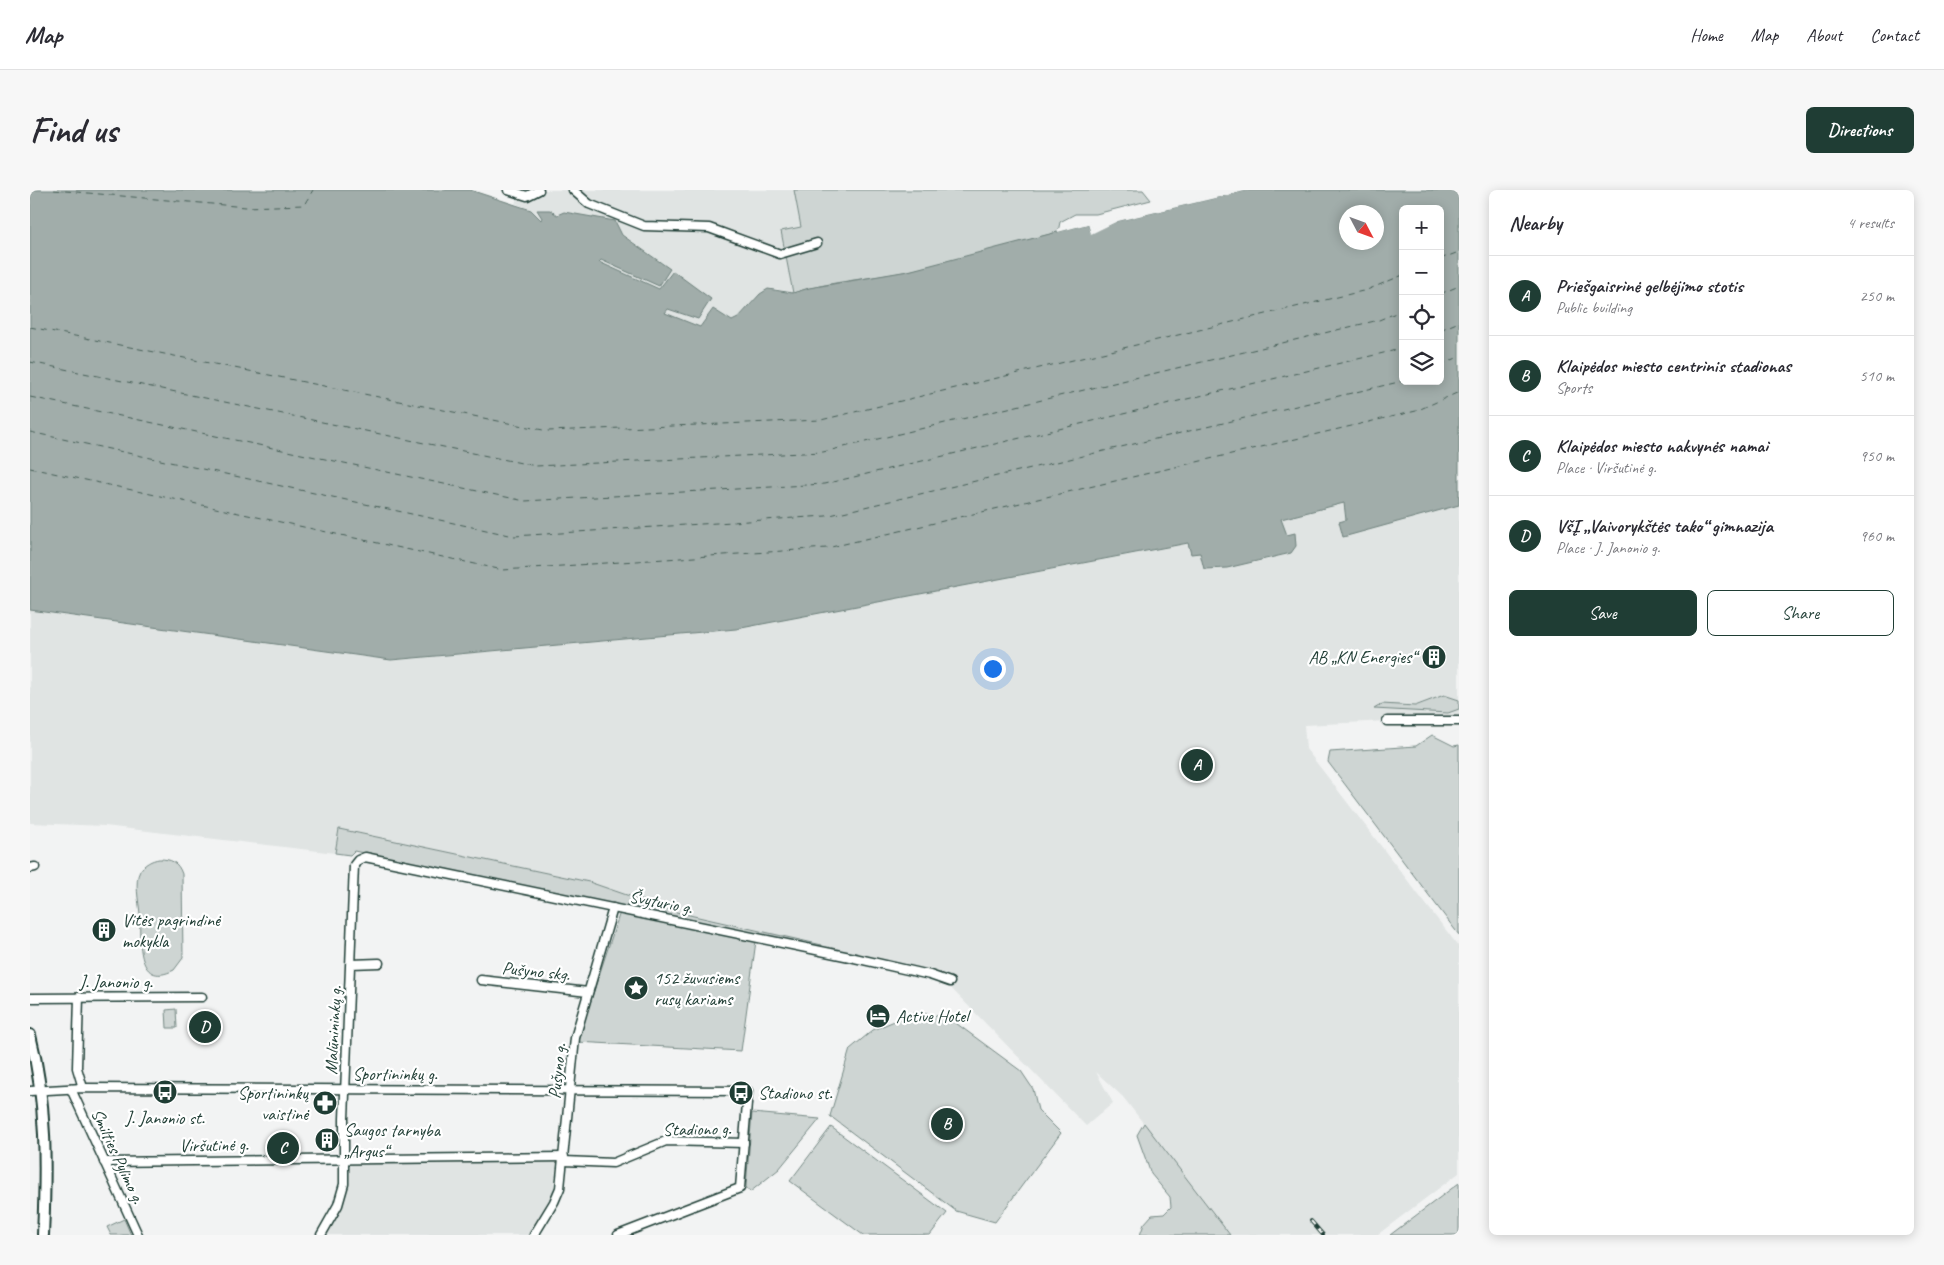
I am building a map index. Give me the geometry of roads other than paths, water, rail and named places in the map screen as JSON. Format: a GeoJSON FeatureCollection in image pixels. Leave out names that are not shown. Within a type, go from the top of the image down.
{"type":"FeatureCollection","features":[{"type":"Feature","properties":{"kind":"main road"},"geometry":{"type":"LineString","coordinates":[[30,1035],[42,1092],[45,1168],[43,1235]]}},
{"type":"Feature","properties":{"kind":"street"},"geometry":{"type":"LineString","coordinates":[[508,190],[527,196],[539,190]]}},
{"type":"Feature","properties":{"kind":"street"},"geometry":{"type":"LineString","coordinates":[[573,190],[584,201],[644,226],[709,228],[780,254],[817,243]]}},
{"type":"Feature","properties":{"kind":"street"},"geometry":{"type":"LineString","coordinates":[[1386,721],[1459,720]]}},
{"type":"Feature","properties":{"kind":"street","name":"Švyturio g."},"geometry":{"type":"LineString","coordinates":[[365,857],[930,974],[950,982]]}},
{"type":"Feature","properties":{"kind":"street","name":"Malūnininkų g."},"geometry":{"type":"LineString","coordinates":[[321,1235],[343,1194],[345,1088],[354,865],[358,860],[365,857]]}},
{"type":"Feature","properties":{"kind":"street","name":"Pušyno g."},"geometry":{"type":"LineString","coordinates":[[534,1235],[557,1196],[564,1159],[575,1038],[613,908]]}},
{"type":"Feature","properties":{"kind":"street"},"geometry":{"type":"LineString","coordinates":[[351,964],[379,963]]}},
{"type":"Feature","properties":{"kind":"street","name":"Pušyno skg."},"geometry":{"type":"LineString","coordinates":[[480,980],[588,992]]}},
{"type":"Feature","properties":{"kind":"street","name":"J. Janonio g."},"geometry":{"type":"LineString","coordinates":[[30,998],[202,997]]}},
{"type":"Feature","properties":{"kind":"street","name":"Smilties Pylimo g."},"geometry":{"type":"LineString","coordinates":[[80,998],[77,1068],[83,1088]]}},
{"type":"Feature","properties":{"kind":"street","name":"Sportininkų g."},"geometry":{"type":"LineString","coordinates":[[30,1091],[42,1092],[83,1088],[243,1090],[345,1088],[748,1091]]}},
{"type":"Feature","properties":{"kind":"street","name":"Smilties Pylimo g."},"geometry":{"type":"LineString","coordinates":[[71,1089],[138,1235]]}},
{"type":"Feature","properties":{"kind":"street","name":"Stadiono g."},"geometry":{"type":"LineString","coordinates":[[618,1235],[740,1188],[748,1091]]}},
{"type":"Feature","properties":{"kind":"street","name":"Stadiono g."},"geometry":{"type":"LineString","coordinates":[[564,1159],[613,1163],[666,1141],[744,1143]]}},
{"type":"Feature","properties":{"kind":"street","name":"Viršutinė g."},"geometry":{"type":"LineString","coordinates":[[104,1162],[345,1158],[564,1159]]}},
{"type":"Feature","properties":{"kind":"railway"},"geometry":{"type":"LineString","coordinates":[[1311,1221],[1323,1235]]}},
{"type":"Feature","properties":{"kind":"place","name":"AB „KN Energies“"},"geometry":{"type":"Point","coordinates":[1434,657]}},
{"type":"Feature","properties":{"kind":"place","name":"Priešgaisrinė gelbėjimo stotis"},"geometry":{"type":"Point","coordinates":[1197,765]}},
{"type":"Feature","properties":{"kind":"place","name":"Vitės pagrindinė mokykla"},"geometry":{"type":"Point","coordinates":[104,930]}},
{"type":"Feature","properties":{"kind":"place","name":"152 žuvusiems rusų kariams"},"geometry":{"type":"Point","coordinates":[636,988]}},
{"type":"Feature","properties":{"kind":"place","name":"Active Hotel"},"geometry":{"type":"Point","coordinates":[878,1016]}},
{"type":"Feature","properties":{"kind":"place","name":"VšĮ „Vaivorykštės tako“ gimnazija"},"geometry":{"type":"Point","coordinates":[205,1027]}},
{"type":"Feature","properties":{"kind":"place","name":"J. Janonio st."},"geometry":{"type":"Point","coordinates":[165,1092]}},
{"type":"Feature","properties":{"kind":"place","name":"Stadiono st."},"geometry":{"type":"Point","coordinates":[741,1093]}},
{"type":"Feature","properties":{"kind":"place","name":"Sportininkų vaistinė"},"geometry":{"type":"Point","coordinates":[325,1103]}},
{"type":"Feature","properties":{"kind":"place","name":"Klaipėdos miesto centrinis stadionas"},"geometry":{"type":"Point","coordinates":[947,1124]}},
{"type":"Feature","properties":{"kind":"place","name":"Saugos tarnyba „Argus“"},"geometry":{"type":"Point","coordinates":[327,1140]}},
{"type":"Feature","properties":{"kind":"place","name":"Klaipėdos miesto nakvynės namai"},"geometry":{"type":"Point","coordinates":[283,1148]}}]}
